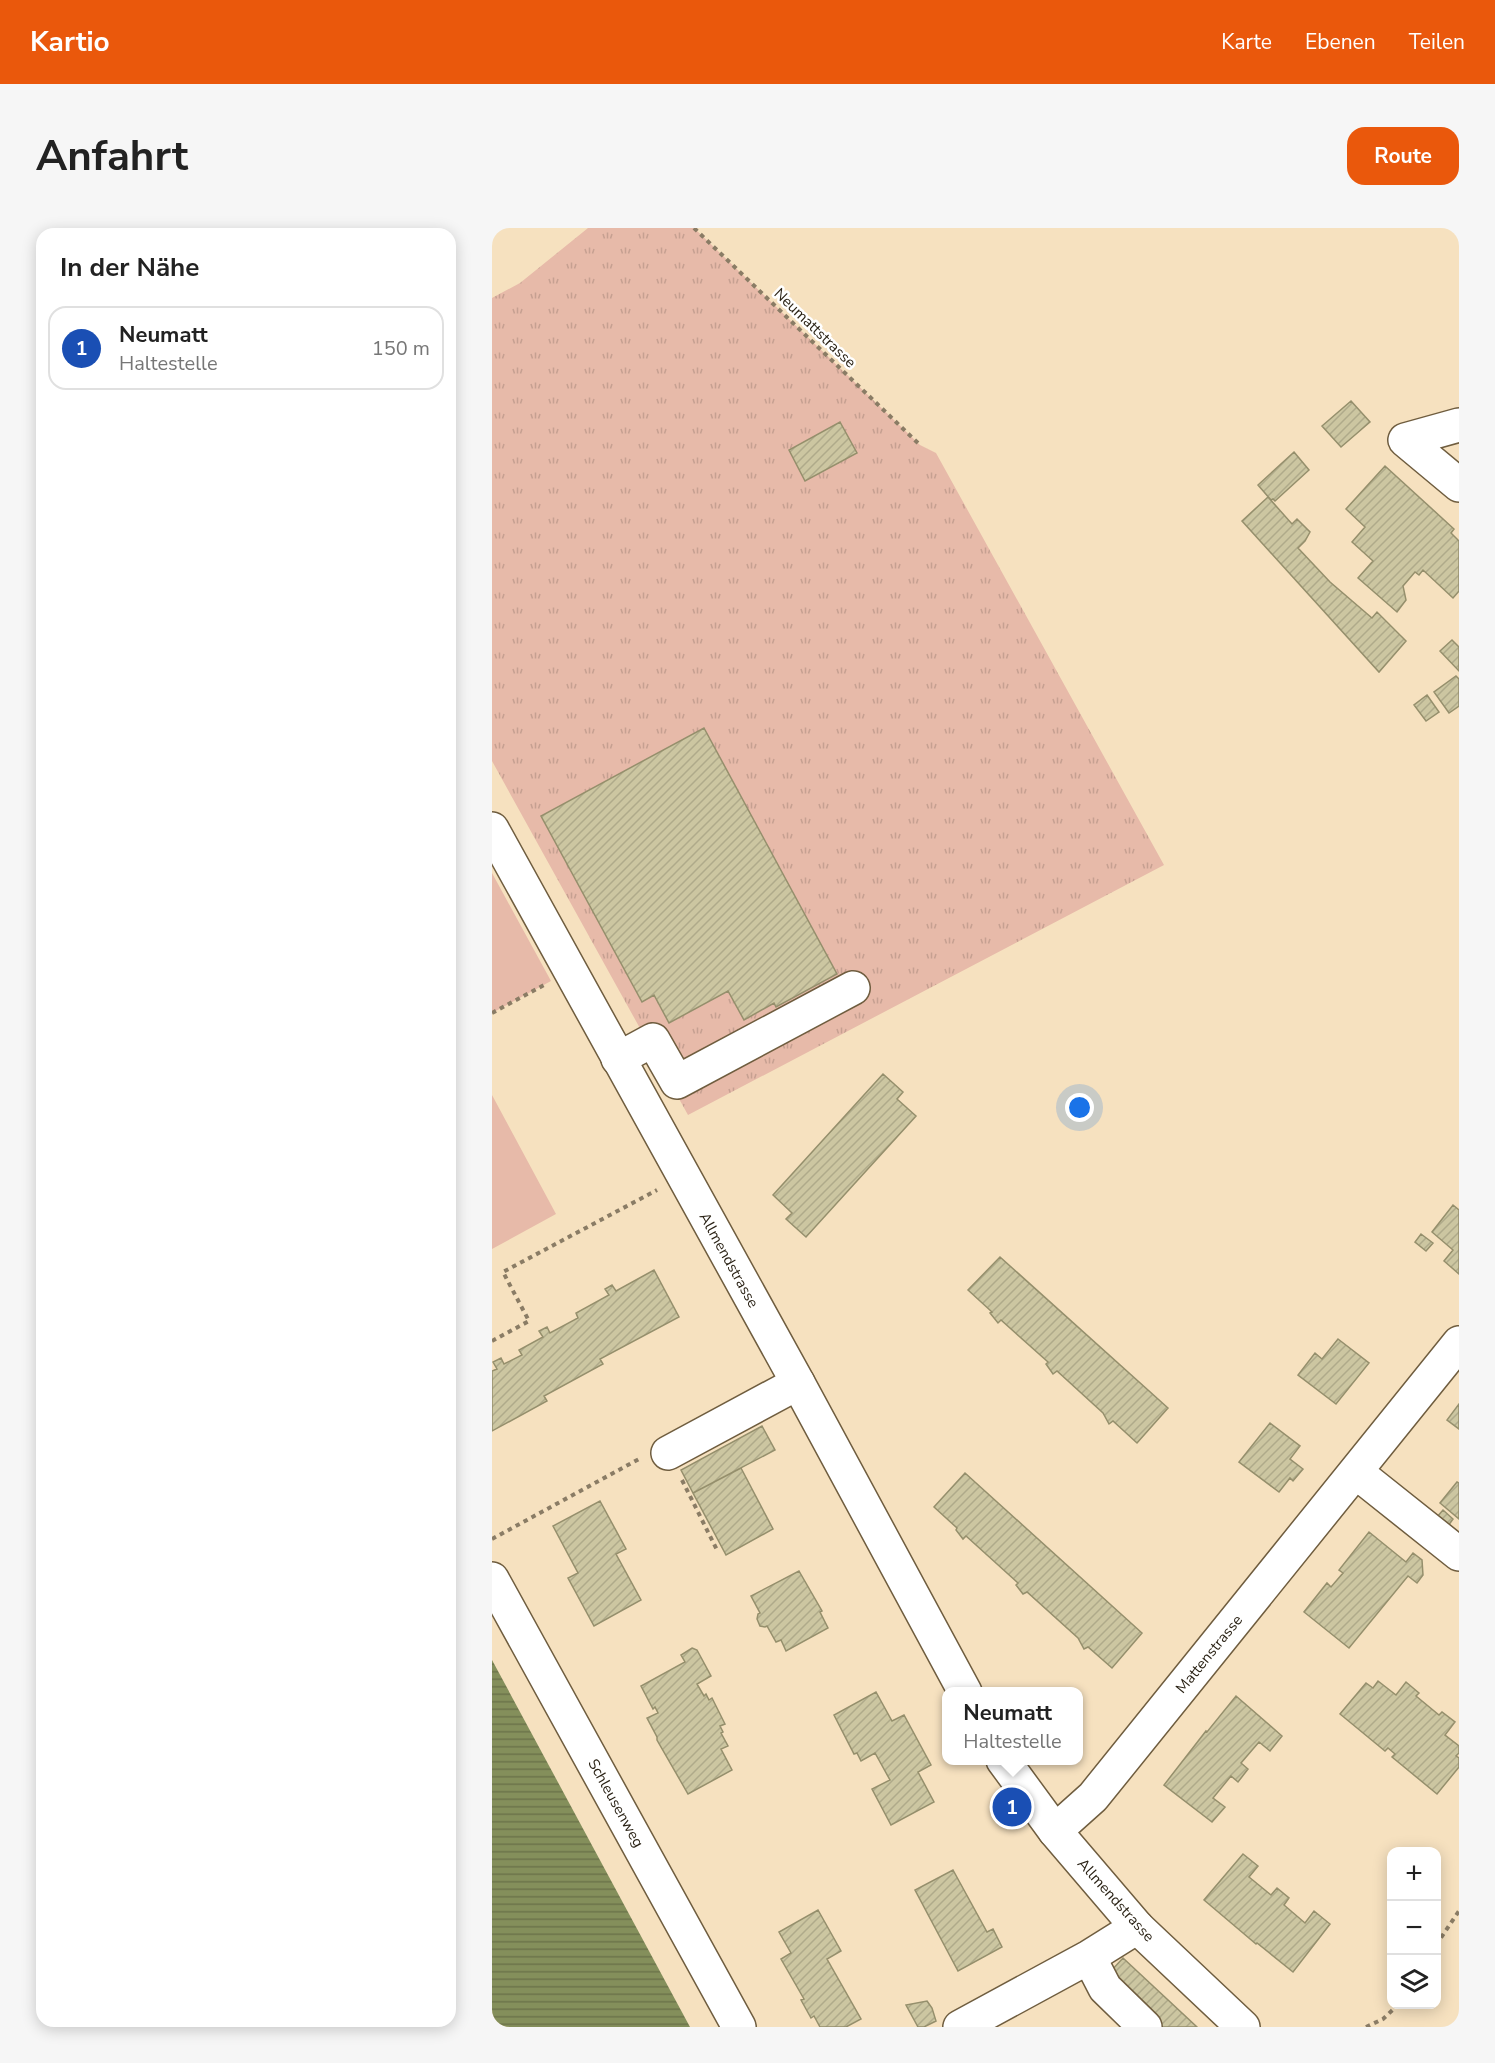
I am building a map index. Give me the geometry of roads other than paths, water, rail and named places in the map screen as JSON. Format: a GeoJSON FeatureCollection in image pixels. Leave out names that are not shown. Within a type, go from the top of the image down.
{"type":"FeatureCollection","features":[{"type":"Feature","properties":{"kind":"main road"},"geometry":{"type":"LineString","coordinates":[[1459,425],[1405,440],[1459,485]]}},
{"type":"Feature","properties":{"kind":"main road","name":"Allmendstrasse"},"geometry":{"type":"LineString","coordinates":[[492,829],[798,1383],[962,1687]]}},
{"type":"Feature","properties":{"kind":"main road"},"geometry":{"type":"LineString","coordinates":[[618,1059],[653,1040],[677,1082],[853,988]]}},
{"type":"Feature","properties":{"kind":"main road","name":"Mattenstrasse"},"geometry":{"type":"LineString","coordinates":[[1055,1831],[1093,1797],[1459,1343]]}},
{"type":"Feature","properties":{"kind":"main road"},"geometry":{"type":"LineString","coordinates":[[668,1453],[798,1383]]}},
{"type":"Feature","properties":{"kind":"main road"},"geometry":{"type":"LineString","coordinates":[[1356,1472],[1459,1554]]}},
{"type":"Feature","properties":{"kind":"main road","name":"Schleusenweg"},"geometry":{"type":"LineString","coordinates":[[492,1578],[739,2027]]}},
{"type":"Feature","properties":{"kind":"main road","name":"Allmendstrasse"},"geometry":{"type":"LineString","coordinates":[[1006,1765],[1055,1831],[1137,1927],[1243,2027]]}},
{"type":"Feature","properties":{"kind":"main road"},"geometry":{"type":"LineString","coordinates":[[962,2026],[1089,1957],[1137,1927]]}},
{"type":"Feature","properties":{"kind":"main road"},"geometry":{"type":"LineString","coordinates":[[1089,1957],[1105,1988],[1145,2027]]}},
{"type":"Feature","properties":{"kind":"place","name":"Neumatt"},"geometry":{"type":"Point","coordinates":[1012,1807]}}]}
